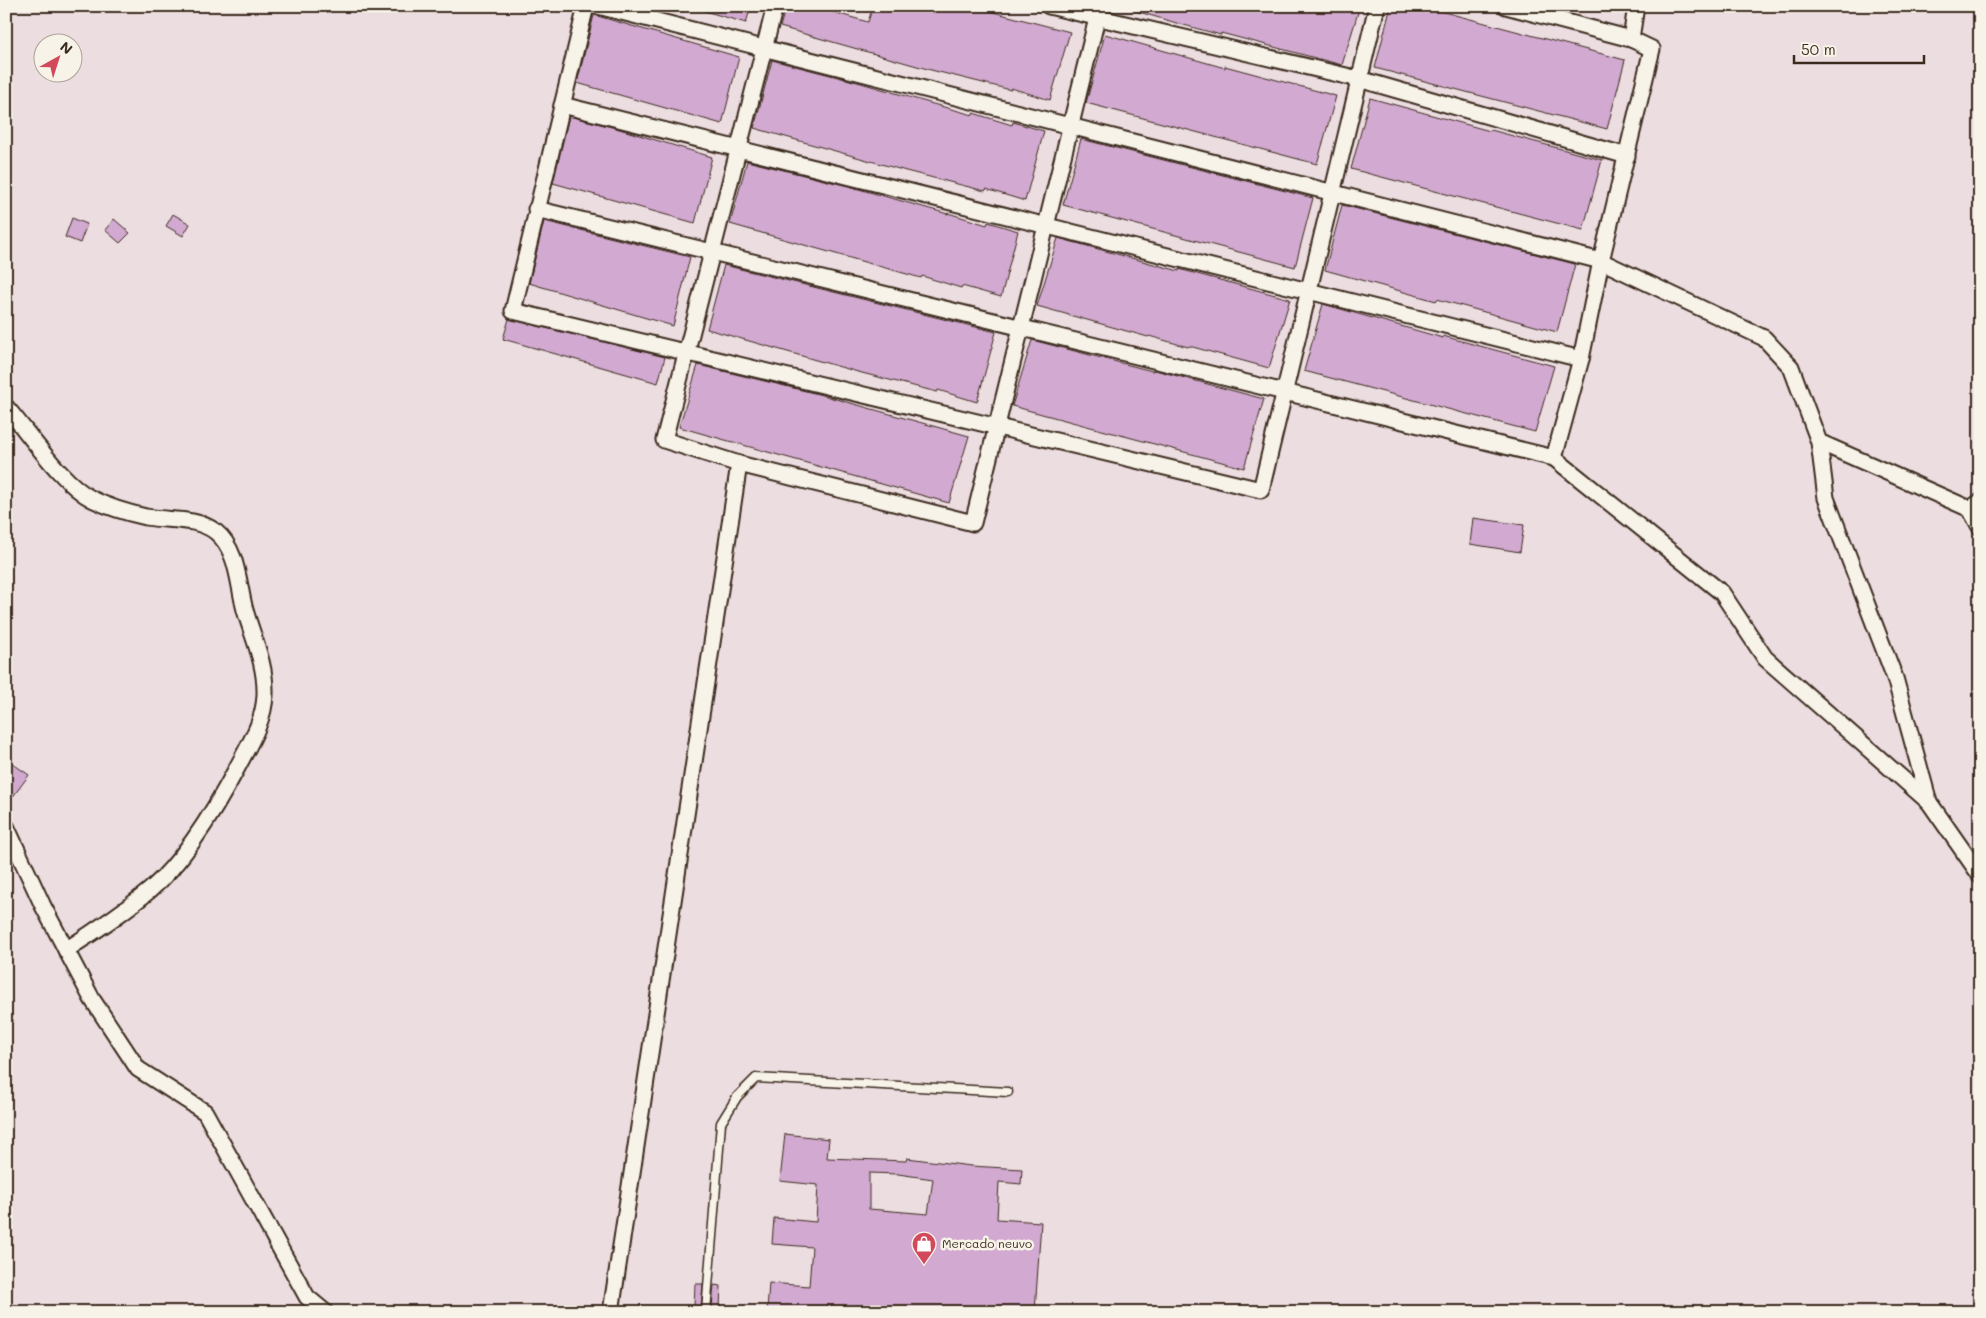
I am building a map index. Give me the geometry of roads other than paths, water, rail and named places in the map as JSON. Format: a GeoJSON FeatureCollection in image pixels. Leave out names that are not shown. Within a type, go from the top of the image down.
{"type":"FeatureCollection","features":[{"type":"Feature","properties":{"kind":"street"},"geometry":{"type":"LineString","coordinates":[[586,6],[512,311],[1262,490],[1377,6]]}},
{"type":"Feature","properties":{"kind":"street"},"geometry":{"type":"LineString","coordinates":[[598,6],[1601,261],[1764,338],[1791,367],[1819,442],[1826,498],[1894,678],[1929,802]]}},
{"type":"Feature","properties":{"kind":"street"},"geometry":{"type":"LineString","coordinates":[[775,6],[664,440],[739,464],[973,523],[1099,12]]}},
{"type":"Feature","properties":{"kind":"street"},"geometry":{"type":"LineString","coordinates":[[1049,6],[1099,12],[1359,79],[1628,156]]}},
{"type":"Feature","properties":{"kind":"street"},"geometry":{"type":"LineString","coordinates":[[1506,6],[1631,38],[1652,48],[1628,156],[1601,261],[1581,359],[1554,458]]}},
{"type":"Feature","properties":{"kind":"street"},"geometry":{"type":"LineString","coordinates":[[1631,38],[1636,6]]}},
{"type":"Feature","properties":{"kind":"street"},"geometry":{"type":"LineString","coordinates":[[562,105],[1581,359]]}},
{"type":"Feature","properties":{"kind":"street"},"geometry":{"type":"LineString","coordinates":[[536,210],[1554,458],[1722,593],[1765,658],[1929,802],[1980,875]]}},
{"type":"Feature","properties":{"kind":"street"},"geometry":{"type":"LineString","coordinates":[[6,407],[66,479],[83,494],[102,503],[144,516],[199,523],[208,527],[222,539],[232,555],[248,618],[260,650],[264,678],[264,708],[258,729],[223,794],[190,846],[152,889],[128,908],[66,950]]}},
{"type":"Feature","properties":{"kind":"street"},"geometry":{"type":"LineString","coordinates":[[1819,442],[1975,506],[1980,527]]}},
{"type":"Feature","properties":{"kind":"street"},"geometry":{"type":"LineString","coordinates":[[611,1312],[739,464]]}},
{"type":"Feature","properties":{"kind":"street"},"geometry":{"type":"LineString","coordinates":[[6,826],[43,906],[92,999],[138,1069],[206,1112],[306,1296],[325,1312]]}},
{"type":"Feature","properties":{"kind":"lane"},"geometry":{"type":"LineString","coordinates":[[706,1312],[720,1123],[737,1097],[756,1078],[1008,1092]]}},
{"type":"Feature","properties":{"kind":"place","name":"Mercado neuvo"},"geometry":{"type":"Point","coordinates":[924,1265]}}]}
